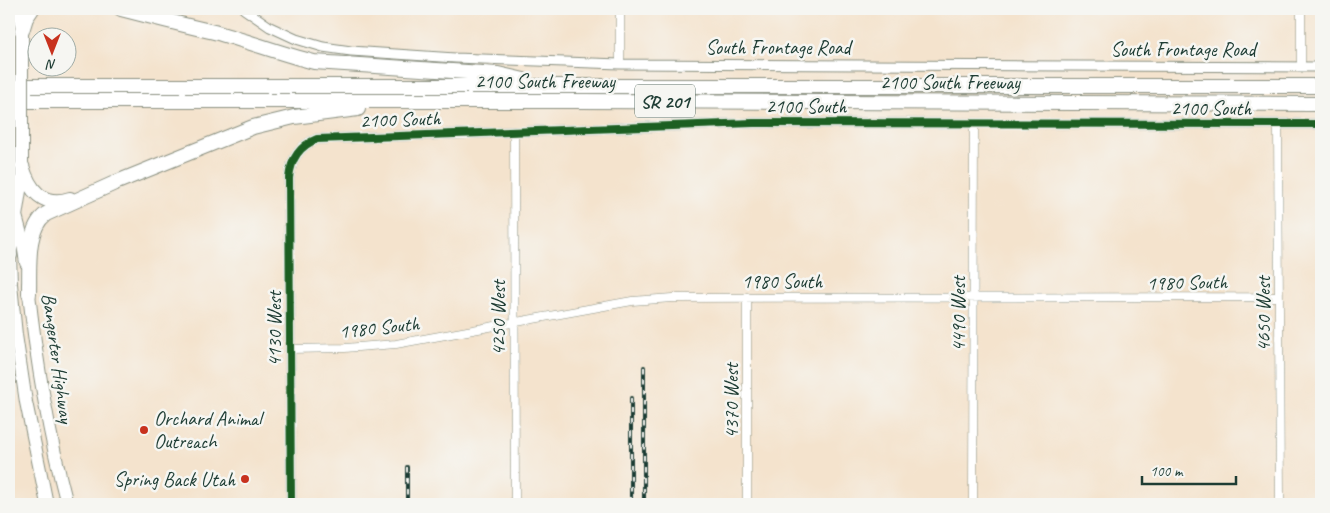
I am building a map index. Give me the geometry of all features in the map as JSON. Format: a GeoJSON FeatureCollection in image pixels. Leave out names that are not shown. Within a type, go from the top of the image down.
{"type":"FeatureCollection","features":[{"type":"Feature","properties":{"kind":"highway","name":"Bangerter Highway"},"geometry":{"type":"LineString","coordinates":[[19,9],[22,31],[22,166],[21,188],[10,251],[13,299],[21,368],[31,429],[47,504]]}},
{"type":"Feature","properties":{"kind":"highway"},"geometry":{"type":"LineString","coordinates":[[22,31],[25,20],[32,9]]}},
{"type":"Feature","properties":{"kind":"highway"},"geometry":{"type":"LineString","coordinates":[[121,9],[178,25],[215,32],[292,57],[314,62],[498,74],[552,86]]}},
{"type":"Feature","properties":{"kind":"highway"},"geometry":{"type":"LineString","coordinates":[[130,9],[178,25]]}},
{"type":"Feature","properties":{"kind":"highway","name":"2100 South Freeway"},"geometry":{"type":"LineString","coordinates":[[9,86],[1321,86]]}},
{"type":"Feature","properties":{"kind":"highway","name":"2100 South Freeway"},"geometry":{"type":"LineString","coordinates":[[9,101],[1321,104]]}},
{"type":"Feature","properties":{"kind":"highway"},"geometry":{"type":"LineString","coordinates":[[22,166],[32,189],[42,197],[55,201],[67,200],[253,128],[294,117],[334,111],[394,106],[580,101]]}},
{"type":"Feature","properties":{"kind":"highway"},"geometry":{"type":"LineString","coordinates":[[29,294],[32,236],[38,220],[51,211],[117,182]]}},
{"type":"Feature","properties":{"kind":"highway","name":"Bangerter Highway"},"geometry":{"type":"LineString","coordinates":[[9,189],[24,249],[35,347],[45,407],[67,504]]}},
{"type":"Feature","properties":{"kind":"street","name":"South Frontage Road"},"geometry":{"type":"LineString","coordinates":[[244,9],[270,27],[296,39],[323,46],[351,51],[501,60],[620,64],[1321,66]]}},
{"type":"Feature","properties":{"kind":"street"},"geometry":{"type":"LineString","coordinates":[[620,9],[620,64]]}},
{"type":"Feature","properties":{"kind":"street"},"geometry":{"type":"LineString","coordinates":[[1301,9],[1301,66]]}},
{"type":"Feature","properties":{"kind":"street","name":"2100 South"},"geometry":{"type":"LineString","coordinates":[[296,154],[310,142],[328,138],[745,123],[1321,124]]}},
{"type":"Feature","properties":{"kind":"street","name":"4490 West"},"geometry":{"type":"LineString","coordinates":[[973,504],[974,124]]}},
{"type":"Feature","properties":{"kind":"street","name":"4650 West"},"geometry":{"type":"LineString","coordinates":[[1278,124],[1280,504]]}},
{"type":"Feature","properties":{"kind":"street","name":"4250 West"},"geometry":{"type":"LineString","coordinates":[[514,131],[515,504]]}},
{"type":"Feature","properties":{"kind":"street","name":"4130 West"},"geometry":{"type":"LineString","coordinates":[[291,504],[289,178],[296,154]]}},
{"type":"Feature","properties":{"kind":"street","name":"4370 West"},"geometry":{"type":"LineString","coordinates":[[747,297],[747,504]]}},
{"type":"Feature","properties":{"kind":"street","name":"1980 South"},"geometry":{"type":"LineString","coordinates":[[290,349],[346,348],[396,344],[632,301],[672,298],[1279,297]]}},
{"type":"Feature","properties":{"kind":"railway"},"geometry":{"type":"LineString","coordinates":[[644,367],[644,504]]}},
{"type":"Feature","properties":{"kind":"railway"},"geometry":{"type":"LineString","coordinates":[[631,398],[631,504]]}},
{"type":"Feature","properties":{"kind":"railway"},"geometry":{"type":"LineString","coordinates":[[407,467],[407,504]]}},
{"type":"Feature","properties":{"kind":"cycle path"},"geometry":{"type":"LineString","coordinates":[[291,504],[289,178],[297,154],[305,145],[317,139],[753,123],[1321,124]]}},
{"type":"Feature","properties":{"kind":"place","name":"Orchard Animal Outreach"},"geometry":{"type":"Point","coordinates":[144,430]}},
{"type":"Feature","properties":{"kind":"place","name":"Spring Back Utah"},"geometry":{"type":"Point","coordinates":[245,479]}}]}
